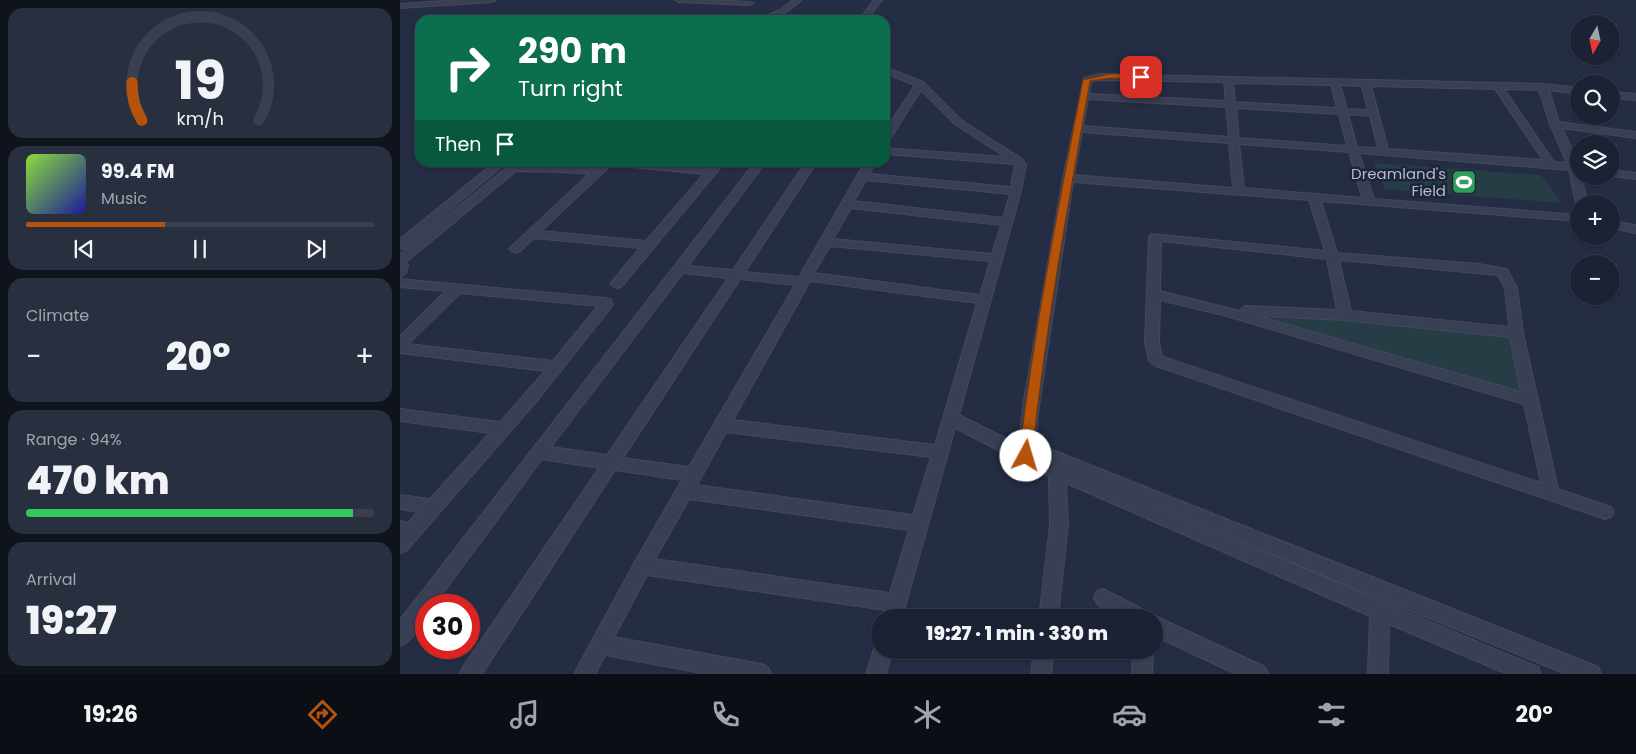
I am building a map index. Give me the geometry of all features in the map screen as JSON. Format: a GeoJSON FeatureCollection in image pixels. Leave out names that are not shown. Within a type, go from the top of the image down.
{"type":"FeatureCollection","features":[{"type":"Feature","properties":{"kind":"street"},"geometry":{"type":"LineString","coordinates":[[403,6],[421,0]]}},
{"type":"Feature","properties":{"kind":"street"},"geometry":{"type":"LineString","coordinates":[[403,6],[492,0]]}},
{"type":"Feature","properties":{"kind":"street"},"geometry":{"type":"LineString","coordinates":[[678,0],[722,0],[749,3]]}},
{"type":"Feature","properties":{"kind":"street"},"geometry":{"type":"LineString","coordinates":[[774,15],[783,12],[797,0]]}},
{"type":"Feature","properties":{"kind":"street"},"geometry":{"type":"LineString","coordinates":[[867,15],[878,0]]}},
{"type":"Feature","properties":{"kind":"street"},"geometry":{"type":"LineString","coordinates":[[890,72],[920,84],[958,122],[1018,161],[1021,165],[1016,192],[921,524],[894,609]]}},
{"type":"Feature","properties":{"kind":"street"},"geometry":{"type":"LineString","coordinates":[[1026,452],[1031,406],[1068,178],[1087,80],[1098,77],[1228,79],[1543,87],[1570,90]]}},
{"type":"Feature","properties":{"kind":"street"},"geometry":{"type":"LineString","coordinates":[[1228,79],[1239,191]]}},
{"type":"Feature","properties":{"kind":"street"},"geometry":{"type":"LineString","coordinates":[[1335,82],[1369,201]]}},
{"type":"Feature","properties":{"kind":"street"},"geometry":{"type":"LineString","coordinates":[[1366,82],[1384,152]]}},
{"type":"Feature","properties":{"kind":"street"},"geometry":{"type":"LineString","coordinates":[[890,131],[920,84]]}},
{"type":"Feature","properties":{"kind":"street"},"geometry":{"type":"LineString","coordinates":[[1498,86],[1551,165]]}},
{"type":"Feature","properties":{"kind":"street"},"geometry":{"type":"LineString","coordinates":[[1543,87],[1555,124],[1570,155]]}},
{"type":"Feature","properties":{"kind":"street"},"geometry":{"type":"LineString","coordinates":[[1084,96],[1375,113]]}},
{"type":"Feature","properties":{"kind":"street"},"geometry":{"type":"LineString","coordinates":[[1620,96],[1636,97]]}},
{"type":"Feature","properties":{"kind":"street"},"geometry":{"type":"LineString","coordinates":[[1555,124],[1636,135]]}},
{"type":"Feature","properties":{"kind":"street"},"geometry":{"type":"LineString","coordinates":[[1078,129],[1570,167]]}},
{"type":"Feature","properties":{"kind":"street"},"geometry":{"type":"LineString","coordinates":[[890,151],[1018,161]]}},
{"type":"Feature","properties":{"kind":"street"},"geometry":{"type":"LineString","coordinates":[[400,245],[492,167]]}},
{"type":"Feature","properties":{"kind":"street"},"geometry":{"type":"LineString","coordinates":[[400,273],[402,265],[400,262],[515,167]]}},
{"type":"Feature","properties":{"kind":"street"},"geometry":{"type":"LineString","coordinates":[[544,167],[598,172]]}},
{"type":"Feature","properties":{"kind":"street"},"geometry":{"type":"LineString","coordinates":[[552,167],[557,168]]}},
{"type":"Feature","properties":{"kind":"street"},"geometry":{"type":"LineString","coordinates":[[516,249],[603,167]]}},
{"type":"Feature","properties":{"kind":"street"},"geometry":{"type":"LineString","coordinates":[[616,284],[716,167]]}},
{"type":"Feature","properties":{"kind":"street"},"geometry":{"type":"LineString","coordinates":[[400,636],[758,167]]}},
{"type":"Feature","properties":{"kind":"street"},"geometry":{"type":"LineString","coordinates":[[470,674],[809,167]]}},
{"type":"Feature","properties":{"kind":"street"},"geometry":{"type":"LineString","coordinates":[[584,674],[642,566],[869,167]]}},
{"type":"Feature","properties":{"kind":"street"},"geometry":{"type":"LineString","coordinates":[[1620,174],[1636,176]]}},
{"type":"Feature","properties":{"kind":"street"},"geometry":{"type":"LineString","coordinates":[[864,177],[1016,192]]}},
{"type":"Feature","properties":{"kind":"street"},"geometry":{"type":"LineString","coordinates":[[1068,178],[1570,217]]}},
{"type":"Feature","properties":{"kind":"street"},"geometry":{"type":"LineString","coordinates":[[1314,197],[1332,256],[1346,315]]}},
{"type":"Feature","properties":{"kind":"street"},"geometry":{"type":"LineString","coordinates":[[847,204],[1007,222]]}},
{"type":"Feature","properties":{"kind":"street"},"geometry":{"type":"LineString","coordinates":[[1620,225],[1636,228]]}},
{"type":"Feature","properties":{"kind":"street"},"geometry":{"type":"LineString","coordinates":[[531,234],[649,246]]}},
{"type":"Feature","properties":{"kind":"street"},"geometry":{"type":"LineString","coordinates":[[1551,493],[1516,333],[1511,288],[1503,272],[1479,268],[1332,256],[1155,237],[1153,350],[1154,357],[1161,362],[1604,512]]}},
{"type":"Feature","properties":{"kind":"street"},"geometry":{"type":"LineString","coordinates":[[826,242],[996,258]]}},
{"type":"Feature","properties":{"kind":"street"},"geometry":{"type":"LineString","coordinates":[[681,269],[804,279],[984,300]]}},
{"type":"Feature","properties":{"kind":"street"},"geometry":{"type":"LineString","coordinates":[[400,283],[605,302],[604,308],[503,429],[433,507],[406,530],[400,545]]}},
{"type":"Feature","properties":{"kind":"street"},"geometry":{"type":"LineString","coordinates":[[400,344],[456,288]]}},
{"type":"Feature","properties":{"kind":"street"},"geometry":{"type":"LineString","coordinates":[[1154,294],[1224,310],[1530,400]]}},
{"type":"Feature","properties":{"kind":"street"},"geometry":{"type":"LineString","coordinates":[[1224,310],[1346,315],[1516,333]]}},
{"type":"Feature","properties":{"kind":"street"},"geometry":{"type":"LineString","coordinates":[[400,348],[556,367]]}},
{"type":"Feature","properties":{"kind":"street"},"geometry":{"type":"LineString","coordinates":[[400,415],[503,429]]}},
{"type":"Feature","properties":{"kind":"street"},"geometry":{"type":"LineString","coordinates":[[950,418],[1026,452],[1591,674]]}},
{"type":"Feature","properties":{"kind":"street"},"geometry":{"type":"LineString","coordinates":[[722,425],[941,452]]}},
{"type":"Feature","properties":{"kind":"street"},"geometry":{"type":"LineString","coordinates":[[539,452],[694,475]]}},
{"type":"Feature","properties":{"kind":"street"},"geometry":{"type":"LineString","coordinates":[[1026,452],[1057,472],[1531,674]]}},
{"type":"Feature","properties":{"kind":"street"},"geometry":{"type":"LineString","coordinates":[[1049,609],[1059,525],[1057,472]]}},
{"type":"Feature","properties":{"kind":"street"},"geometry":{"type":"LineString","coordinates":[[686,491],[921,524]]}},
{"type":"Feature","properties":{"kind":"street"},"geometry":{"type":"LineString","coordinates":[[400,502],[433,507]]}},
{"type":"Feature","properties":{"kind":"street"},"geometry":{"type":"LineString","coordinates":[[642,566],[888,609]]}},
{"type":"Feature","properties":{"kind":"street"},"geometry":{"type":"LineString","coordinates":[[1103,598],[1123,609]]}},
{"type":"Feature","properties":{"kind":"street"},"geometry":{"type":"LineString","coordinates":[[1378,674],[1380,611]]}},
{"type":"Feature","properties":{"kind":"street"},"geometry":{"type":"LineString","coordinates":[[1163,630],[1253,673]]}},
{"type":"Feature","properties":{"kind":"street"},"geometry":{"type":"LineString","coordinates":[[600,644],[761,674]]}},
{"type":"Feature","properties":{"kind":"street"},"geometry":{"type":"LineString","coordinates":[[876,674],[880,659]]}},
{"type":"Feature","properties":{"kind":"street"},"geometry":{"type":"LineString","coordinates":[[1041,674],[1043,659]]}},
{"type":"Feature","properties":{"kind":"street"},"geometry":{"type":"LineString","coordinates":[[1142,674],[1143,659]]}},
{"type":"Feature","properties":{"kind":"shaded area","name":"Dreamland's Field"},"geometry":{"type":"Polygon","coordinates":[[[1374,163],[1541,175],[1562,203],[1385,189],[1374,163]]]}},
{"type":"Feature","properties":{"kind":"shaded area"},"geometry":{"type":"Polygon","coordinates":[[[1264,318],[1347,320],[1510,335],[1521,393],[1264,318]]]}},
{"type":"Feature","properties":{"kind":"place","name":"Dreamland's Field"},"geometry":{"type":"Point","coordinates":[1464,182]}},
{"type":"Feature","properties":{"kind":"route"},"geometry":{"type":"LineString","coordinates":[[1026,456],[1031,406],[1068,178],[1087,80],[1110,76],[1141,77]]}}]}
